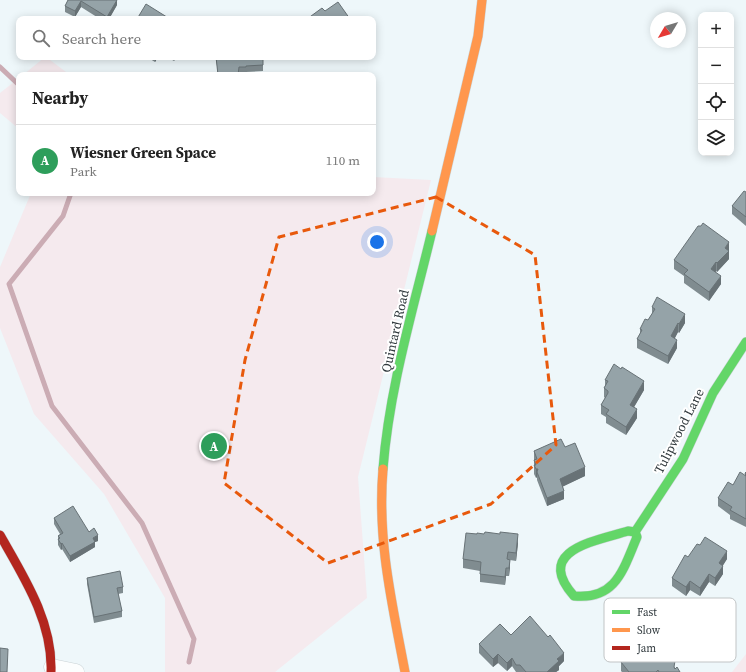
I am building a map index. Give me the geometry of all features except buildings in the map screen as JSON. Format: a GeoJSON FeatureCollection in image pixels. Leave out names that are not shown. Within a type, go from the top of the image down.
{"type":"FeatureCollection","features":[{"type":"Feature","properties":{"kind":"street","name":"Quintard Road"},"geometry":{"type":"LineString","coordinates":[[405,672],[383,553],[380,501],[385,442],[401,360],[478,36],[482,0]]}},
{"type":"Feature","properties":{"kind":"street","name":"Tulipwood Lane"},"geometry":{"type":"LineString","coordinates":[[635,532],[680,465],[713,393],[746,342]]}},
{"type":"Feature","properties":{"kind":"street","name":"Tulipwood Lane"},"geometry":{"type":"LineString","coordinates":[[628,531],[635,532],[637,537],[613,585],[601,595],[590,598],[574,596],[565,586],[560,569],[565,556],[576,548],[628,531]]}},
{"type":"Feature","properties":{"kind":"street"},"geometry":{"type":"LineString","coordinates":[[0,535],[28,588],[48,637],[53,660],[52,669],[76,672]]}},
{"type":"Feature","properties":{"kind":"highlighted area"},"geometry":{"type":"Polygon","coordinates":[[[436,197],[535,255],[556,445],[491,504],[328,563],[224,483],[245,360],[279,237],[436,197]]]}},
{"type":"Feature","properties":{"kind":"shaded area"},"geometry":{"type":"Polygon","coordinates":[[[41,60],[50,60],[66,72],[27,72],[41,60]]]}},
{"type":"Feature","properties":{"kind":"shaded area"},"geometry":{"type":"Polygon","coordinates":[[[16,80],[16,126],[0,113],[0,93],[16,80]]]}},
{"type":"Feature","properties":{"kind":"shaded area"},"geometry":{"type":"Polygon","coordinates":[[[376,177],[431,180],[358,477],[367,598],[275,672],[165,672],[165,598],[104,494],[34,414],[0,328],[0,267],[30,196],[376,196],[376,177]]]}},
{"type":"Feature","properties":{"kind":"shaded area"},"geometry":{"type":"Polygon","coordinates":[[[746,654],[746,672],[732,672],[746,654]]]}},
{"type":"Feature","properties":{"kind":"waterway"},"geometry":{"type":"LineString","coordinates":[[0,67],[16,82]]}},
{"type":"Feature","properties":{"kind":"waterway"},"geometry":{"type":"LineString","coordinates":[[70,196],[63,216],[9,284],[52,406],[142,523],[194,639],[189,662]]}},
{"type":"Feature","properties":{"kind":"traffic: fast"},"geometry":{"type":"LineString","coordinates":[[383,469],[386,439],[396,379],[432,231]]}},
{"type":"Feature","properties":{"kind":"traffic: fast"},"geometry":{"type":"LineString","coordinates":[[635,532],[683,459],[713,393],[746,342]]}},
{"type":"Feature","properties":{"kind":"traffic: fast"},"geometry":{"type":"LineString","coordinates":[[628,531],[635,532],[637,537],[627,561],[616,580],[609,588],[600,593],[588,596],[574,596],[563,580],[561,568],[565,558],[574,550],[586,544],[628,531]]}},
{"type":"Feature","properties":{"kind":"traffic: slow"},"geometry":{"type":"LineString","coordinates":[[432,231],[478,36],[482,0]]}},
{"type":"Feature","properties":{"kind":"traffic: slow"},"geometry":{"type":"LineString","coordinates":[[383,469],[382,521],[384,546],[391,596],[405,672]]}},
{"type":"Feature","properties":{"kind":"traffic: jam"},"geometry":{"type":"LineString","coordinates":[[0,535],[27,584],[42,618],[47,635],[51,672]]}},
{"type":"Feature","properties":{"kind":"place","name":"Wiesner Green Space"},"geometry":{"type":"Point","coordinates":[214,446]}}]}
